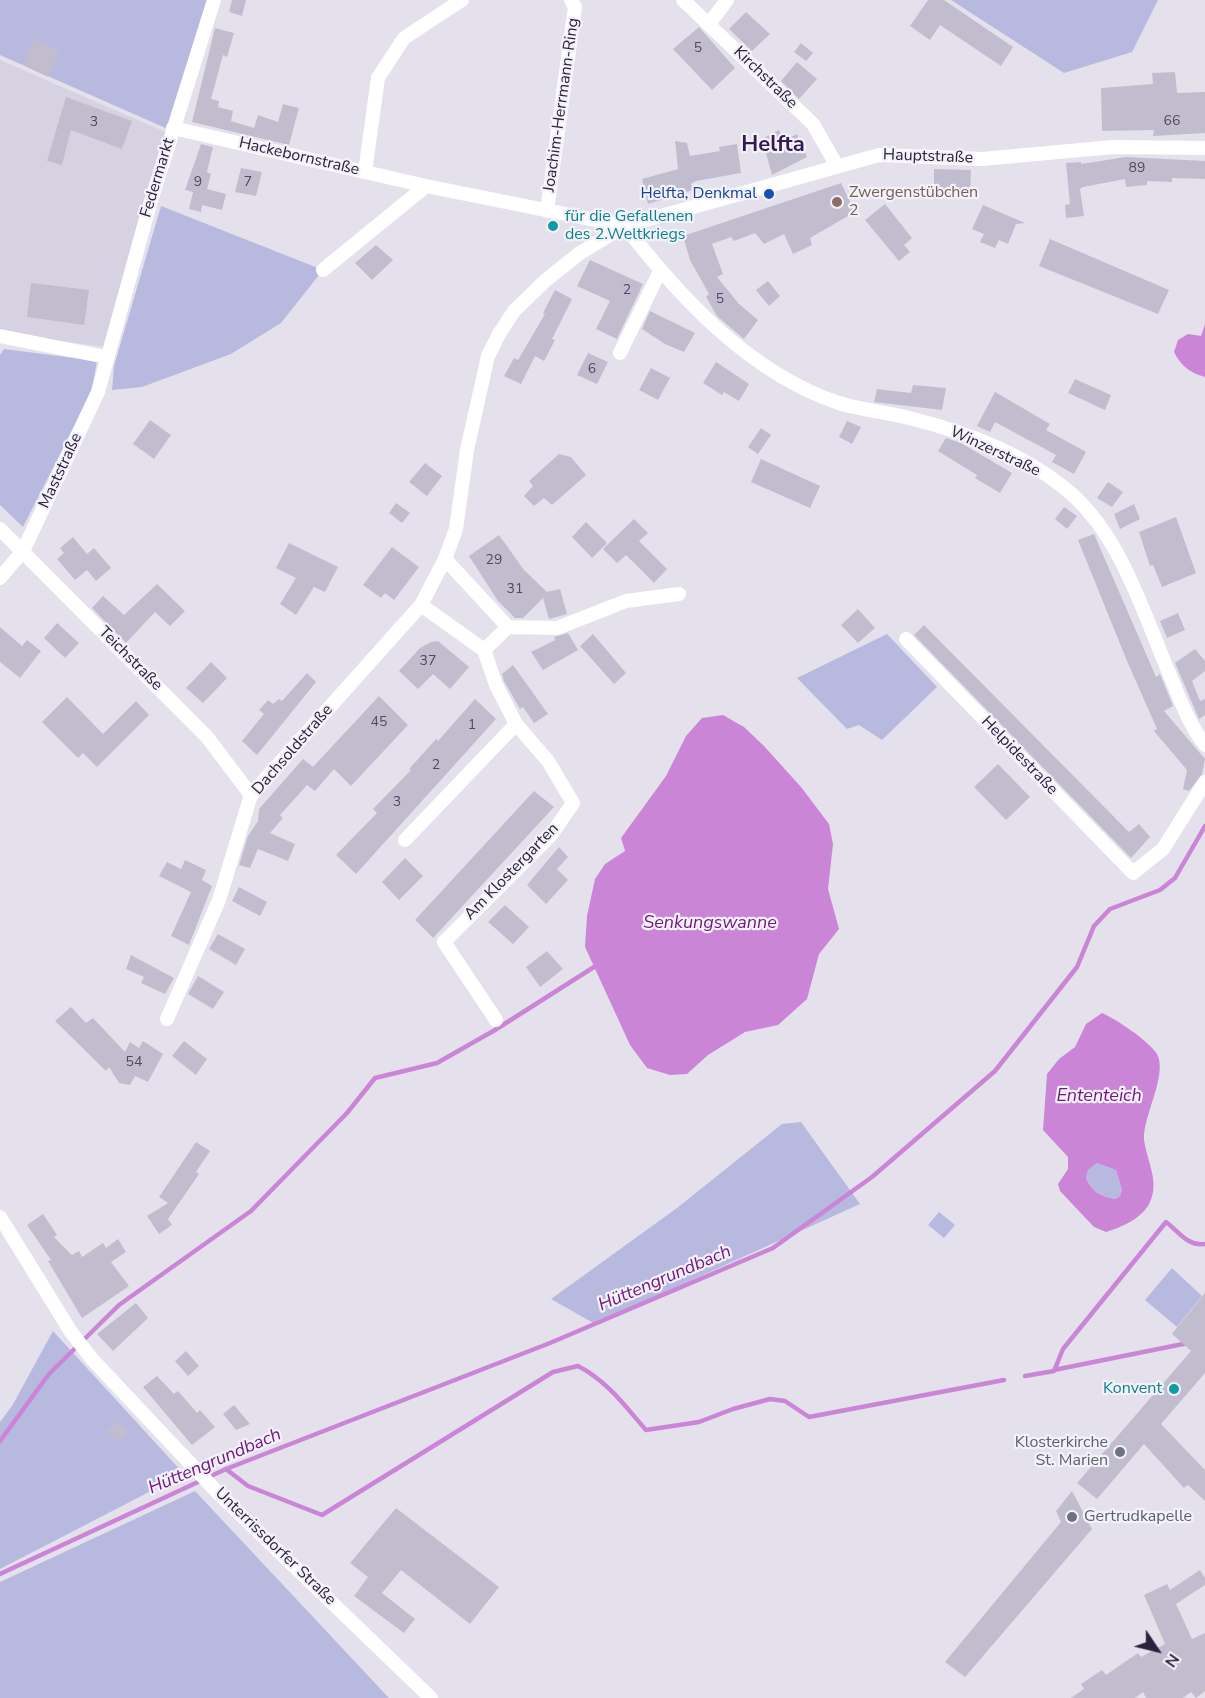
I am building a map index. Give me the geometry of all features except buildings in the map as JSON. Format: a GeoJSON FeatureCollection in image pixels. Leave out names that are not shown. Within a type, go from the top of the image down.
{"type":"FeatureCollection","features":[{"type":"Feature","properties":{"kind":"street","name":"Federmarkt"},"geometry":{"type":"LineString","coordinates":[[106,357],[172,128],[214,0]]}},
{"type":"Feature","properties":{"kind":"street"},"geometry":{"type":"LineString","coordinates":[[365,172],[378,78],[404,38],[462,0]]}},
{"type":"Feature","properties":{"kind":"street","name":"Joachim-Herrmann-Ring"},"geometry":{"type":"LineString","coordinates":[[547,211],[575,7],[571,0]]}},
{"type":"Feature","properties":{"kind":"street","name":"Kirchstraße"},"geometry":{"type":"LineString","coordinates":[[683,0],[813,124],[837,166]]}},
{"type":"Feature","properties":{"kind":"street"},"geometry":{"type":"LineString","coordinates":[[709,24],[727,0]]}},
{"type":"Feature","properties":{"kind":"street","name":"Hackebornstraße"},"geometry":{"type":"LineString","coordinates":[[172,128],[426,186],[625,226]]}},
{"type":"Feature","properties":{"kind":"street","name":"Hauptstraße"},"geometry":{"type":"LineString","coordinates":[[625,226],[768,188],[879,155],[982,159],[1113,147],[1205,148]]}},
{"type":"Feature","properties":{"kind":"street"},"geometry":{"type":"LineString","coordinates":[[323,270],[426,186]]}},
{"type":"Feature","properties":{"kind":"street","name":"Winzerstraße"},"geometry":{"type":"LineString","coordinates":[[625,226],[660,271],[720,329],[763,364],[801,388],[840,403],[960,432],[1016,458],[1061,485],[1081,502],[1112,540],[1185,712],[1205,745]]}},
{"type":"Feature","properties":{"kind":"street","name":"Dachsoldstraße"},"geometry":{"type":"LineString","coordinates":[[167,1019],[219,900],[251,795],[421,605],[445,559],[456,528],[467,450],[488,356],[499,334],[514,312],[546,280],[580,253],[625,226]]}},
{"type":"Feature","properties":{"kind":"street"},"geometry":{"type":"LineString","coordinates":[[620,352],[660,271]]}},
{"type":"Feature","properties":{"kind":"street"},"geometry":{"type":"LineString","coordinates":[[0,336],[106,357]]}},
{"type":"Feature","properties":{"kind":"street","name":"Maststraße"},"geometry":{"type":"LineString","coordinates":[[0,578],[23,551],[98,392],[106,357]]}},
{"type":"Feature","properties":{"kind":"street","name":"Teichstraße"},"geometry":{"type":"LineString","coordinates":[[0,529],[207,737],[251,795]]}},
{"type":"Feature","properties":{"kind":"street"},"geometry":{"type":"LineString","coordinates":[[445,559],[508,627]]}},
{"type":"Feature","properties":{"kind":"street"},"geometry":{"type":"LineString","coordinates":[[421,605],[484,650],[508,627],[557,628],[626,602],[679,594]]}},
{"type":"Feature","properties":{"kind":"street","name":"Helpidestraße"},"geometry":{"type":"LineString","coordinates":[[906,639],[1133,873],[1163,849],[1194,804],[1205,782]]}},
{"type":"Feature","properties":{"kind":"street","name":"Am Klostergarten"},"geometry":{"type":"LineString","coordinates":[[484,650],[496,685],[516,724],[548,761],[573,803],[551,835],[444,942],[496,1020]]}},
{"type":"Feature","properties":{"kind":"street"},"geometry":{"type":"LineString","coordinates":[[405,840],[516,724]]}},
{"type":"Feature","properties":{"kind":"street","name":"Unterrissdorfer Straße"},"geometry":{"type":"LineString","coordinates":[[0,1217],[70,1332],[92,1359],[218,1493],[431,1698]]}},
{"type":"Feature","properties":{"kind":"shaded area"},"geometry":{"type":"Polygon","coordinates":[[[0,0],[208,0],[170,130],[0,55],[0,0]]]}},
{"type":"Feature","properties":{"kind":"shaded area"},"geometry":{"type":"Polygon","coordinates":[[[951,0],[1158,0],[1132,52],[1064,73],[951,0]]]}},
{"type":"Feature","properties":{"kind":"shaded area"},"geometry":{"type":"Polygon","coordinates":[[[0,60],[170,134],[106,347],[0,333],[0,60]]]}},
{"type":"Feature","properties":{"kind":"shaded area"},"geometry":{"type":"Polygon","coordinates":[[[161,206],[323,270],[281,323],[231,354],[142,387],[112,390],[114,366],[161,206]]]}},
{"type":"Feature","properties":{"kind":"shaded area"},"geometry":{"type":"Polygon","coordinates":[[[4,349],[97,361],[91,393],[23,527],[0,505],[0,355],[4,349]]]}},
{"type":"Feature","properties":{"kind":"shaded area"},"geometry":{"type":"Polygon","coordinates":[[[887,634],[937,687],[882,740],[859,725],[847,729],[797,678],[887,634]]]}},
{"type":"Feature","properties":{"kind":"shaded area"},"geometry":{"type":"Polygon","coordinates":[[[801,1122],[860,1204],[595,1324],[551,1299],[677,1208],[782,1124],[801,1122]]]}},
{"type":"Feature","properties":{"kind":"shaded area"},"geometry":{"type":"Polygon","coordinates":[[[1097,1163],[1116,1170],[1122,1190],[1120,1196],[1115,1199],[1098,1193],[1086,1178],[1088,1170],[1097,1163]]]}},
{"type":"Feature","properties":{"kind":"shaded area"},"geometry":{"type":"Polygon","coordinates":[[[939,1212],[955,1225],[944,1238],[928,1225],[939,1212]]]}},
{"type":"Feature","properties":{"kind":"shaded area"},"geometry":{"type":"Polygon","coordinates":[[[1172,1268],[1202,1296],[1177,1327],[1145,1300],[1172,1268]]]}},
{"type":"Feature","properties":{"kind":"shaded area"},"geometry":{"type":"Polygon","coordinates":[[[53,1331],[184,1474],[0,1569],[0,1422],[12,1406],[53,1331]]]}},
{"type":"Feature","properties":{"kind":"shaded area"},"geometry":{"type":"Polygon","coordinates":[[[195,1491],[389,1698],[0,1698],[0,1582],[195,1491]]]}},
{"type":"Feature","properties":{"kind":"water"},"geometry":{"type":"Polygon","coordinates":[[[1205,324],[1205,377],[1187,368],[1174,352],[1178,340],[1188,334],[1201,336],[1205,324]]]}},
{"type":"Feature","properties":{"kind":"water","name":"Senkungswanne"},"geometry":{"type":"Polygon","coordinates":[[[723,715],[744,727],[764,746],[801,787],[829,824],[833,844],[828,889],[839,929],[819,954],[807,999],[778,1025],[745,1032],[708,1055],[687,1074],[670,1075],[647,1068],[630,1045],[585,947],[587,916],[595,879],[605,864],[625,851],[621,838],[666,776],[686,736],[702,718],[723,715]]]}},
{"type":"Feature","properties":{"kind":"water","name":"Ententeich"},"geometry":{"type":"Polygon","coordinates":[[[1102,1013],[1108,1016],[1147,1043],[1157,1054],[1160,1062],[1144,1139],[1153,1178],[1153,1194],[1147,1208],[1142,1213],[1125,1225],[1106,1232],[1094,1227],[1060,1191],[1058,1184],[1068,1169],[1068,1157],[1043,1130],[1047,1074],[1059,1059],[1075,1047],[1086,1024],[1102,1013]],[[1097,1163],[1088,1170],[1086,1178],[1098,1193],[1115,1199],[1120,1196],[1122,1190],[1116,1170],[1097,1163]]]}},
{"type":"Feature","properties":{"kind":"waterway","name":"Hüttengrundbach"},"geometry":{"type":"LineString","coordinates":[[0,1574],[226,1469],[550,1343],[773,1248],[872,1177],[995,1071],[1077,967],[1094,926],[1110,909],[1160,890],[1175,878],[1205,826]]}},
{"type":"Feature","properties":{"kind":"waterway"},"geometry":{"type":"LineString","coordinates":[[0,1441],[49,1374],[119,1305],[251,1211],[347,1113],[375,1078],[437,1063],[495,1030],[594,967]]}},
{"type":"Feature","properties":{"kind":"waterway"},"geometry":{"type":"LineString","coordinates":[[1025,1376],[1054,1371],[1063,1349],[1166,1222],[1188,1241],[1205,1244]]}},
{"type":"Feature","properties":{"kind":"waterway"},"geometry":{"type":"LineString","coordinates":[[1054,1370],[1188,1343]]}},
{"type":"Feature","properties":{"kind":"waterway"},"geometry":{"type":"LineString","coordinates":[[226,1469],[248,1486],[322,1515],[553,1372],[578,1366],[607,1387],[646,1430],[699,1422],[733,1409],[770,1399],[785,1401],[809,1417],[1004,1380]]}},
{"type":"Feature","properties":{"kind":"place","name":"Helfta, Denkmal"},"geometry":{"type":"Point","coordinates":[769,194]}},
{"type":"Feature","properties":{"kind":"place","name":"Zwergenstübchen 2"},"geometry":{"type":"Point","coordinates":[837,202]}},
{"type":"Feature","properties":{"kind":"place","name":"für die Gefallenen des 2.Weltkriegs"},"geometry":{"type":"Point","coordinates":[553,226]}},
{"type":"Feature","properties":{"kind":"place","name":"Konvent"},"geometry":{"type":"Point","coordinates":[1174,1389]}},
{"type":"Feature","properties":{"kind":"place","name":"Klosterkirche St. Marien"},"geometry":{"type":"Point","coordinates":[1120,1452]}},
{"type":"Feature","properties":{"kind":"place","name":"Gertrudkapelle"},"geometry":{"type":"Point","coordinates":[1072,1517]}},
{"type":"Feature","properties":{"kind":"district","name":"Helfta"},"geometry":{"type":"Point","coordinates":[773,146]}}]}
